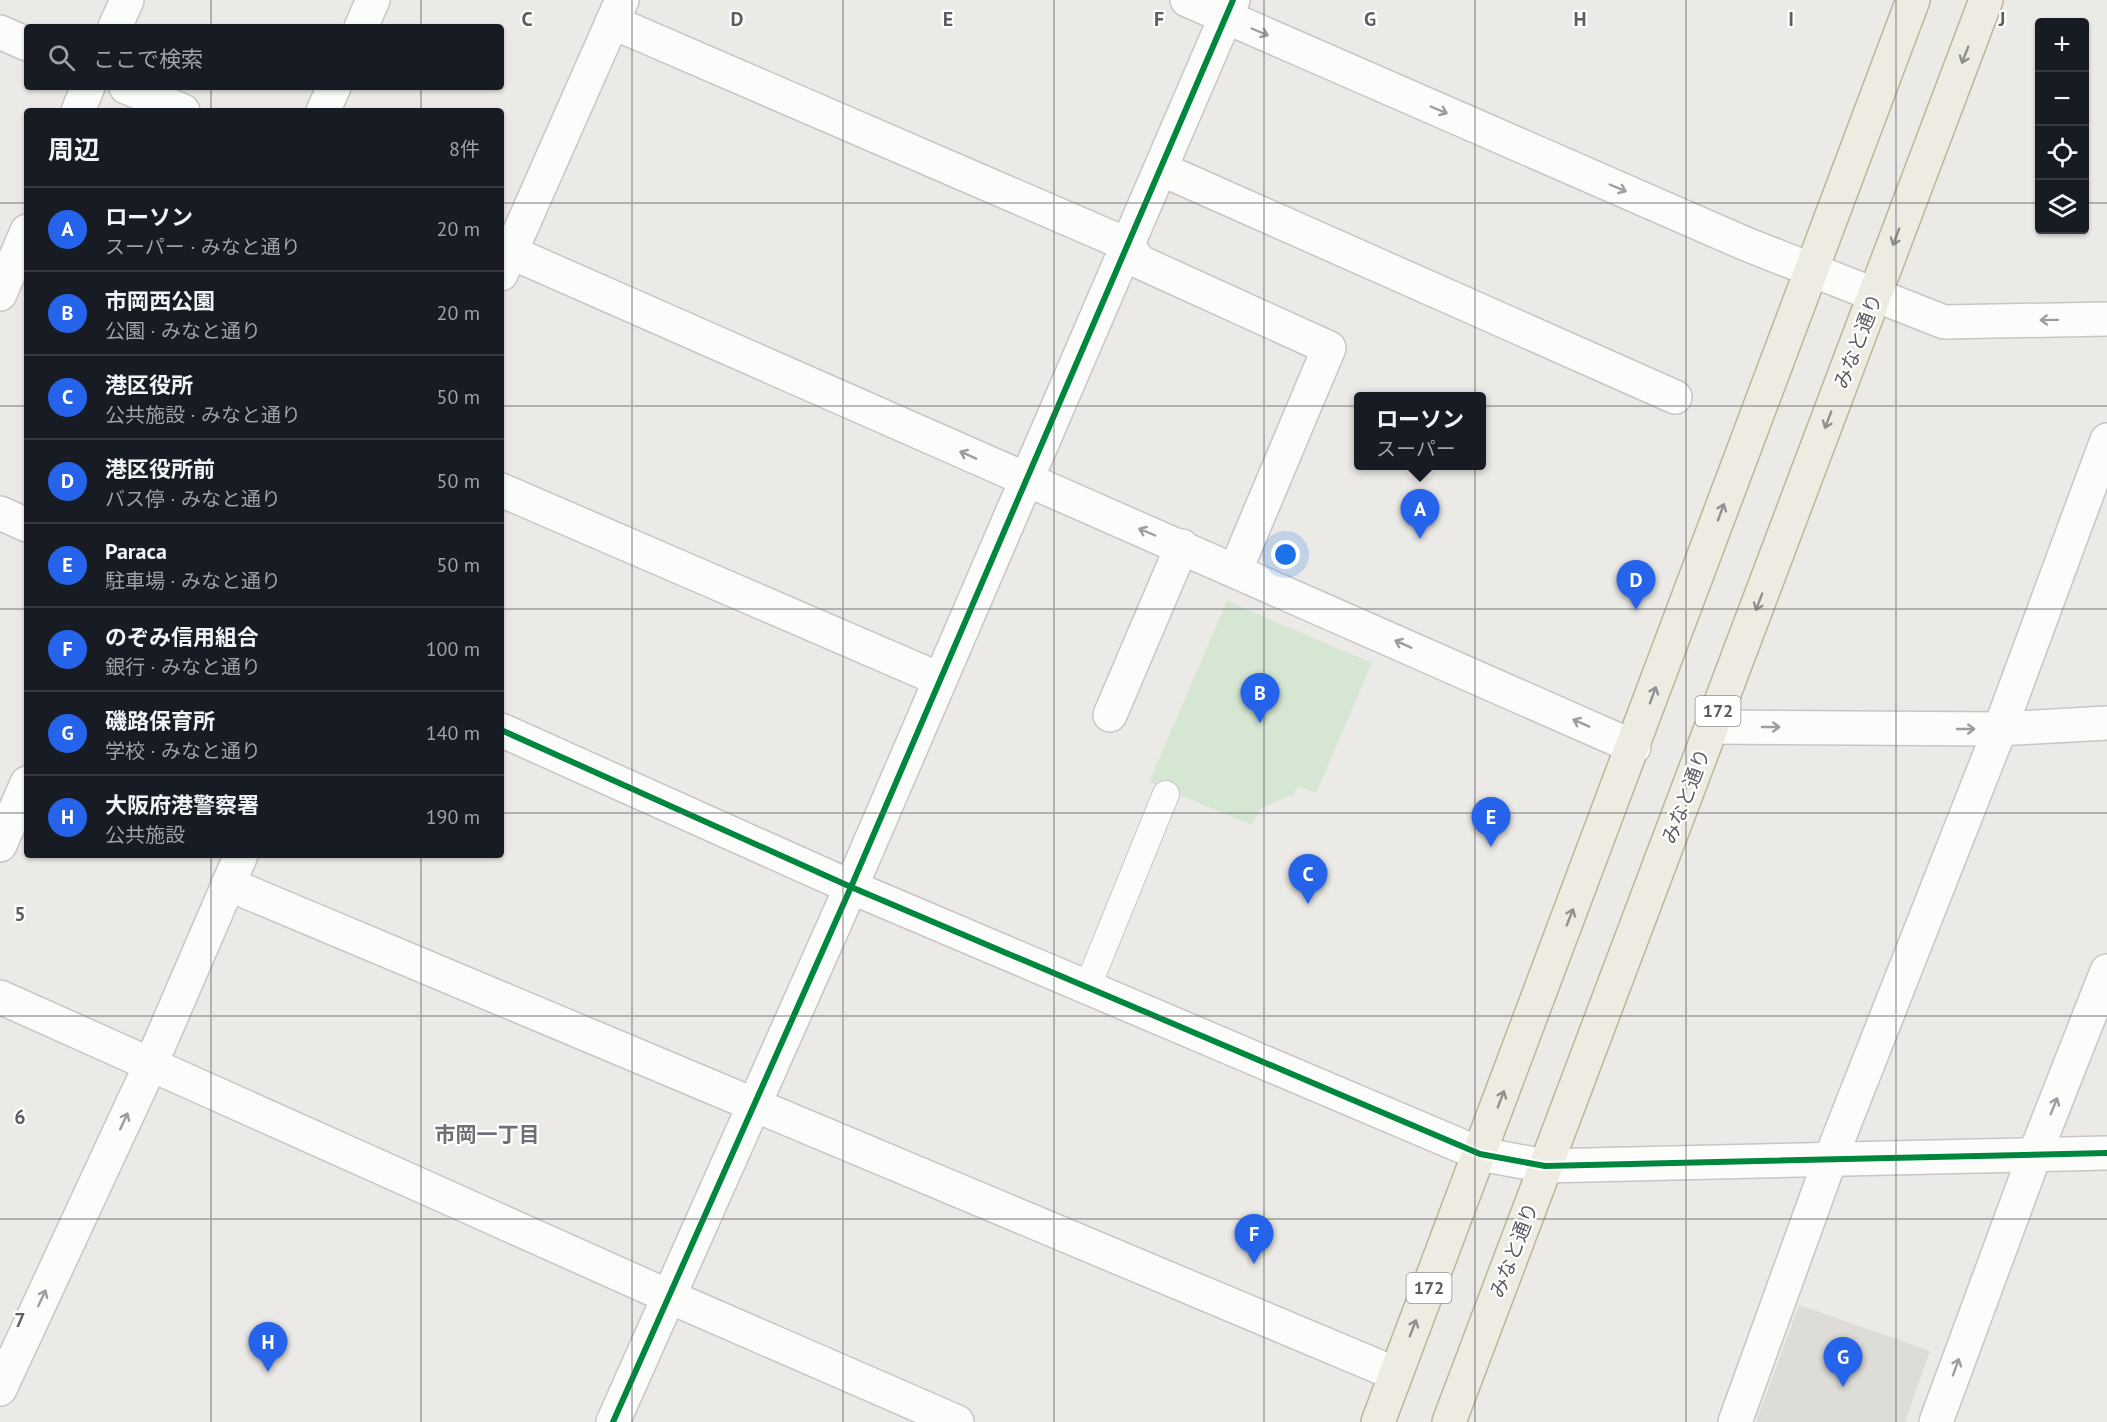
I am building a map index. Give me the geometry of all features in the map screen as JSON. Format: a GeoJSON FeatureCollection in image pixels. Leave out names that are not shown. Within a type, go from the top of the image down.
{"type":"FeatureCollection","features":[{"type":"Feature","properties":{"kind":"highway","name":"172"},"geometry":{"type":"LineString","coordinates":[[1378,1422],[1634,747],[1913,0]]}},
{"type":"Feature","properties":{"kind":"highway","name":"みなと通り"},"geometry":{"type":"LineString","coordinates":[[1449,1422],[1986,0]]}},
{"type":"Feature","properties":{"kind":"street"},"geometry":{"type":"LineString","coordinates":[[116,24],[127,0]]}},
{"type":"Feature","properties":{"kind":"street"},"geometry":{"type":"LineString","coordinates":[[362,24],[373,0]]}},
{"type":"Feature","properties":{"kind":"street"},"geometry":{"type":"LineString","coordinates":[[1187,0],[1229,9],[1812,270],[1875,297],[1944,322],[2107,319]]}},
{"type":"Feature","properties":{"kind":"street"},"geometry":{"type":"LineString","coordinates":[[613,1422],[851,888],[1024,480],[1229,9]]}},
{"type":"Feature","properties":{"kind":"street"},"geometry":{"type":"LineString","coordinates":[[1236,569],[1329,348],[1140,262],[1126,244],[617,11],[504,258],[1236,569],[1634,747]]}},
{"type":"Feature","properties":{"kind":"street"},"geometry":{"type":"LineString","coordinates":[[0,32],[24,43]]}},
{"type":"Feature","properties":{"kind":"street"},"geometry":{"type":"LineString","coordinates":[[79,108],[87,90]]}},
{"type":"Feature","properties":{"kind":"street"},"geometry":{"type":"LineString","coordinates":[[133,90],[176,108]]}},
{"type":"Feature","properties":{"kind":"street"},"geometry":{"type":"LineString","coordinates":[[324,108],[333,90]]}},
{"type":"Feature","properties":{"kind":"street"},"geometry":{"type":"LineString","coordinates":[[1161,169],[1676,397]]}},
{"type":"Feature","properties":{"kind":"street"},"geometry":{"type":"LineString","coordinates":[[0,294],[24,238]]}},
{"type":"Feature","properties":{"kind":"street"},"geometry":{"type":"LineString","coordinates":[[1735,1422],[1830,1160],[2000,729],[2107,440]]}},
{"type":"Feature","properties":{"kind":"street"},"geometry":{"type":"LineString","coordinates":[[504,491],[939,679]]}},
{"type":"Feature","properties":{"kind":"street"},"geometry":{"type":"LineString","coordinates":[[0,513],[24,524]]}},
{"type":"Feature","properties":{"kind":"street"},"geometry":{"type":"LineString","coordinates":[[1110,715],[1182,546]]}},
{"type":"Feature","properties":{"kind":"street"},"geometry":{"type":"LineString","coordinates":[[1712,727],[2000,729],[2107,723]]}},
{"type":"Feature","properties":{"kind":"street"},"geometry":{"type":"LineString","coordinates":[[504,731],[851,888],[1480,1154],[1545,1166],[2107,1153]]}},
{"type":"Feature","properties":{"kind":"street"},"geometry":{"type":"LineString","coordinates":[[0,845],[24,790]]}},
{"type":"Feature","properties":{"kind":"street"},"geometry":{"type":"LineString","coordinates":[[0,1389],[150,1066],[234,869],[755,1105],[1396,1374]]}},
{"type":"Feature","properties":{"kind":"street"},"geometry":{"type":"LineString","coordinates":[[1936,1422],[2035,1154],[2107,971]]}},
{"type":"Feature","properties":{"kind":"street"},"geometry":{"type":"LineString","coordinates":[[0,997],[670,1297],[957,1422]]}},
{"type":"Feature","properties":{"kind":"lane"},"geometry":{"type":"LineString","coordinates":[[1087,988],[1166,794]]}},
{"type":"Feature","properties":{"kind":"shaded area"},"geometry":{"type":"Polygon","coordinates":[[[1799,1305],[1930,1351],[1905,1422],[1756,1422],[1799,1305]]]}},
{"type":"Feature","properties":{"kind":"green space"},"geometry":{"type":"Polygon","coordinates":[[[1227,601],[1372,663],[1316,793],[1297,786],[1294,794],[1260,809],[1252,825],[1149,782],[1227,601]]]}},
{"type":"Feature","properties":{"kind":"cycle path"},"geometry":{"type":"LineString","coordinates":[[613,1422],[851,887],[1233,0]]}},
{"type":"Feature","properties":{"kind":"cycle path"},"geometry":{"type":"LineString","coordinates":[[504,731],[851,887],[1480,1154],[1545,1166],[2107,1153]]}},
{"type":"Feature","properties":{"kind":"place","name":"ローソン"},"geometry":{"type":"Point","coordinates":[1420,539]}},
{"type":"Feature","properties":{"kind":"place","name":"港区役所前"},"geometry":{"type":"Point","coordinates":[1636,610]}},
{"type":"Feature","properties":{"kind":"place","name":"市岡西公園"},"geometry":{"type":"Point","coordinates":[1260,723]}},
{"type":"Feature","properties":{"kind":"place","name":"Paraca"},"geometry":{"type":"Point","coordinates":[1491,847]}},
{"type":"Feature","properties":{"kind":"place","name":"港区役所"},"geometry":{"type":"Point","coordinates":[1308,904]}},
{"type":"Feature","properties":{"kind":"place","name":"のぞみ信用組合"},"geometry":{"type":"Point","coordinates":[1254,1264]}},
{"type":"Feature","properties":{"kind":"place","name":"大阪府港警察署"},"geometry":{"type":"Point","coordinates":[268,1372]}},
{"type":"Feature","properties":{"kind":"place","name":"磯路保育所"},"geometry":{"type":"Point","coordinates":[1843,1387]}},
{"type":"Feature","properties":{"kind":"district","name":"市岡一丁目"},"geometry":{"type":"Point","coordinates":[487,1135]}}]}
